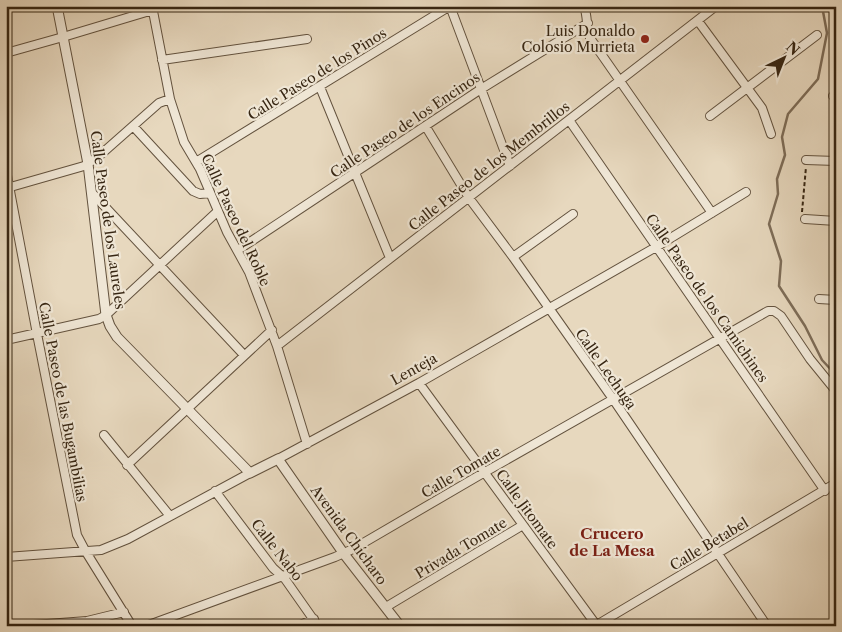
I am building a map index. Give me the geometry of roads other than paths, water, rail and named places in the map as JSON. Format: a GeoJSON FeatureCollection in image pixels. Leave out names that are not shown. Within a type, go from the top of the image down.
{"type":"FeatureCollection","features":[{"type":"Feature","properties":{"kind":"street","name":"Calle Paseo de los Laureles"},"geometry":{"type":"LineString","coordinates":[[57,6],[93,194],[106,315],[110,326],[117,337],[250,473]]}},
{"type":"Feature","properties":{"kind":"street"},"geometry":{"type":"LineString","coordinates":[[450,6],[510,166]]}},
{"type":"Feature","properties":{"kind":"street","name":"Calle Paseo de los Pinos"},"geometry":{"type":"LineString","coordinates":[[196,162],[450,6]]}},
{"type":"Feature","properties":{"kind":"street"},"geometry":{"type":"LineString","coordinates":[[584,6],[587,13],[590,38],[712,213]]}},
{"type":"Feature","properties":{"kind":"street","name":"Calle Paseo de los Membrillos"},"geometry":{"type":"LineString","coordinates":[[277,346],[716,6]]}},
{"type":"Feature","properties":{"kind":"street"},"geometry":{"type":"LineString","coordinates":[[6,52],[63,38],[152,8]]}},
{"type":"Feature","properties":{"kind":"street","name":"Calle Paseo del Roble"},"geometry":{"type":"LineString","coordinates":[[152,8],[170,99],[184,142],[196,162],[227,232],[249,272],[272,330],[307,444]]}},
{"type":"Feature","properties":{"kind":"street"},"geometry":{"type":"LineString","coordinates":[[698,20],[764,112],[771,134]]}},
{"type":"Feature","properties":{"kind":"street","name":"Calle Paseo de los Encinos"},"geometry":{"type":"LineString","coordinates":[[238,250],[481,89],[588,23]]}},
{"type":"Feature","properties":{"kind":"street"},"geometry":{"type":"LineString","coordinates":[[710,116],[817,36]]}},
{"type":"Feature","properties":{"kind":"street"},"geometry":{"type":"LineString","coordinates":[[162,60],[307,39]]}},
{"type":"Feature","properties":{"kind":"street"},"geometry":{"type":"LineString","coordinates":[[320,86],[390,258]]}},
{"type":"Feature","properties":{"kind":"street"},"geometry":{"type":"LineString","coordinates":[[8,187],[78,169],[88,164],[159,103],[170,99]]}},
{"type":"Feature","properties":{"kind":"street","name":"Calle Paseo de los Camichines"},"geometry":{"type":"LineString","coordinates":[[569,120],[824,491]]}},
{"type":"Feature","properties":{"kind":"street"},"geometry":{"type":"LineString","coordinates":[[132,126],[193,191],[200,194],[210,193]]}},
{"type":"Feature","properties":{"kind":"street","name":"Calle Lechuga"},"geometry":{"type":"LineString","coordinates":[[426,127],[469,198],[513,257],[612,399],[765,625]]}},
{"type":"Feature","properties":{"kind":"street"},"geometry":{"type":"LineString","coordinates":[[806,160],[836,161]]}},
{"type":"Feature","properties":{"kind":"street","name":"Calle Paseo de las Bugambilias"},"geometry":{"type":"LineString","coordinates":[[6,170],[36,334],[77,535],[132,626]]}},
{"type":"Feature","properties":{"kind":"street","name":"Lenteja"},"geometry":{"type":"LineString","coordinates":[[6,557],[86,552],[101,550],[115,545],[307,444],[419,382],[656,247],[746,192]]}},
{"type":"Feature","properties":{"kind":"street"},"geometry":{"type":"LineString","coordinates":[[93,194],[244,355]]}},
{"type":"Feature","properties":{"kind":"street"},"geometry":{"type":"LineString","coordinates":[[6,340],[98,319],[106,315],[218,211]]}},
{"type":"Feature","properties":{"kind":"street"},"geometry":{"type":"LineString","coordinates":[[513,257],[573,214]]}},
{"type":"Feature","properties":{"kind":"street"},"geometry":{"type":"LineString","coordinates":[[805,219],[836,221]]}},
{"type":"Feature","properties":{"kind":"street"},"geometry":{"type":"LineString","coordinates":[[819,299],[836,300]]}},
{"type":"Feature","properties":{"kind":"street","name":"Calle Tomate"},"geometry":{"type":"LineString","coordinates":[[146,626],[344,554],[768,311],[774,311],[781,316],[810,359],[836,391]]}},
{"type":"Feature","properties":{"kind":"street"},"geometry":{"type":"LineString","coordinates":[[127,465],[272,330]]}},
{"type":"Feature","properties":{"kind":"street","name":"Calle Jitomate"},"geometry":{"type":"LineString","coordinates":[[419,382],[596,626]]}},
{"type":"Feature","properties":{"kind":"street"},"geometry":{"type":"LineString","coordinates":[[104,436],[170,516]]}},
{"type":"Feature","properties":{"kind":"street","name":"Avenida Chícharo"},"geometry":{"type":"LineString","coordinates":[[278,459],[344,554],[400,626]]}},
{"type":"Feature","properties":{"kind":"street","name":"Calle Betabel"},"geometry":{"type":"LineString","coordinates":[[596,626],[836,483]]}},
{"type":"Feature","properties":{"kind":"street","name":"Calle Nabo"},"geometry":{"type":"LineString","coordinates":[[215,491],[316,623]]}},
{"type":"Feature","properties":{"kind":"street","name":"Privada Tomate"},"geometry":{"type":"LineString","coordinates":[[386,607],[523,526]]}},
{"type":"Feature","properties":{"kind":"street"},"geometry":{"type":"LineString","coordinates":[[20,626],[88,621],[124,612]]}},
{"type":"Feature","properties":{"kind":"street"},"geometry":{"type":"LineString","coordinates":[[298,626],[316,623]]}},
{"type":"Feature","properties":{"kind":"waterway"},"geometry":{"type":"LineString","coordinates":[[822,6],[827,33],[818,79],[788,114],[782,137],[785,155],[777,179],[778,194],[769,224],[781,261],[779,286],[805,326],[822,360],[836,375]]}},
{"type":"Feature","properties":{"kind":"place","name":"Luis Donaldo Colosio Murrieta"},"geometry":{"type":"Point","coordinates":[645,39]}},
{"type":"Feature","properties":{"kind":"district","name":"Crucero de La Mesa"},"geometry":{"type":"Point","coordinates":[612,542]}}]}
